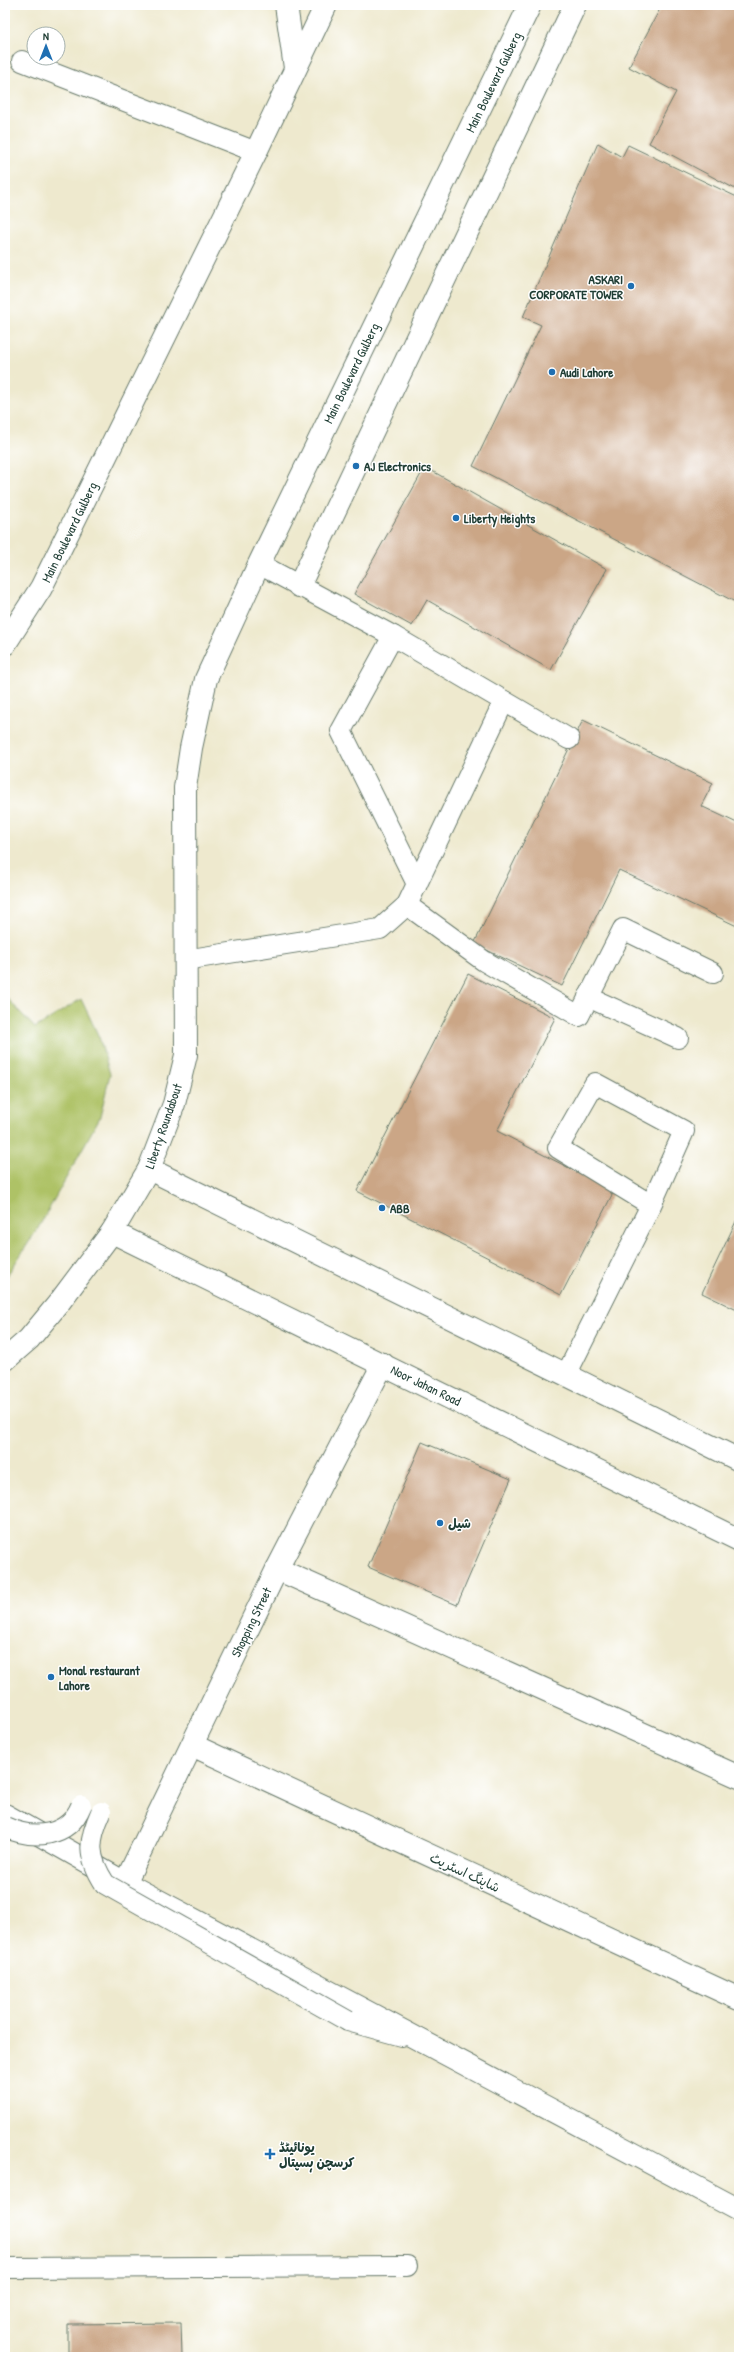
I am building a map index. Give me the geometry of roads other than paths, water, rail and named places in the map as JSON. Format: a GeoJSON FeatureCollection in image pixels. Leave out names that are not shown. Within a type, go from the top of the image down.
{"type":"FeatureCollection","features":[{"type":"Feature","properties":{"kind":"street"},"geometry":{"type":"LineString","coordinates":[[286,5],[295,68]]}},
{"type":"Feature","properties":{"kind":"street","name":"Main Boulevard Gulberg"},"geometry":{"type":"LineString","coordinates":[[5,644],[41,588],[256,152],[326,5]]}},
{"type":"Feature","properties":{"kind":"street","name":"Main Boulevard Gulberg"},"geometry":{"type":"LineString","coordinates":[[191,748],[206,679],[259,564],[530,5]]}},
{"type":"Feature","properties":{"kind":"street"},"geometry":{"type":"LineString","coordinates":[[299,586],[575,5]]}},
{"type":"Feature","properties":{"kind":"street","name":"Liberty Roundabout"},"geometry":{"type":"LineString","coordinates":[[5,1360],[29,1339],[58,1304],[112,1232],[149,1169],[174,1104],[186,1055],[185,788],[191,748]]}},
{"type":"Feature","properties":{"kind":"street"},"geometry":{"type":"LineString","coordinates":[[149,1169],[739,1460]]}},
{"type":"Feature","properties":{"kind":"street","name":"Noor Jahan Road"},"geometry":{"type":"LineString","coordinates":[[112,1232],[739,1540]]}},
{"type":"Feature","properties":{"kind":"street","name":"Shopping Street"},"geometry":{"type":"LineString","coordinates":[[125,1883],[277,1569],[383,1364]]}},
{"type":"Feature","properties":{"kind":"street"},"geometry":{"type":"LineString","coordinates":[[277,1569],[739,1777]]}},
{"type":"Feature","properties":{"kind":"street","name":"شاپنگ اسٹریٹ"},"geometry":{"type":"LineString","coordinates":[[192,1745],[739,2000]]}},
{"type":"Feature","properties":{"kind":"street"},"geometry":{"type":"LineString","coordinates":[[5,1815],[125,1883],[739,2210]]}},
{"type":"Feature","properties":{"kind":"lane"},"geometry":{"type":"LineString","coordinates":[[22,61],[256,152]]}},
{"type":"Feature","properties":{"kind":"lane"},"geometry":{"type":"LineString","coordinates":[[259,564],[393,636],[569,739]]}},
{"type":"Feature","properties":{"kind":"lane"},"geometry":{"type":"LineString","coordinates":[[393,636],[342,730],[417,884]]}},
{"type":"Feature","properties":{"kind":"lane"},"geometry":{"type":"LineString","coordinates":[[185,960],[380,929],[407,905],[504,701]]}},
{"type":"Feature","properties":{"kind":"lane"},"geometry":{"type":"LineString","coordinates":[[407,905],[484,960],[579,1016],[624,929],[713,973]]}},
{"type":"Feature","properties":{"kind":"lane"},"geometry":{"type":"LineString","coordinates":[[588,997],[678,1038]]}},
{"type":"Feature","properties":{"kind":"lane"},"geometry":{"type":"LineString","coordinates":[[566,1375],[651,1205],[684,1131],[595,1082],[558,1148],[651,1205]]}},
{"type":"Feature","properties":{"kind":"lane"},"geometry":{"type":"LineString","coordinates":[[5,1827],[17,1832],[38,1836],[58,1830],[69,1823],[78,1815],[81,1806]]}},
{"type":"Feature","properties":{"kind":"lane"},"geometry":{"type":"LineString","coordinates":[[101,1812],[90,1843],[94,1868],[105,1884],[348,2021],[422,2042]]}},
{"type":"Feature","properties":{"kind":"lane"},"geometry":{"type":"LineString","coordinates":[[5,2268],[407,2266]]}},
{"type":"Feature","properties":{"kind":"place","name":"ASKARI CORPORATE TOWER"},"geometry":{"type":"Point","coordinates":[631,286]}},
{"type":"Feature","properties":{"kind":"place","name":"Audi Lahore"},"geometry":{"type":"Point","coordinates":[552,372]}},
{"type":"Feature","properties":{"kind":"place","name":"AJ Electronics"},"geometry":{"type":"Point","coordinates":[356,466]}},
{"type":"Feature","properties":{"kind":"place","name":"Liberty Heights"},"geometry":{"type":"Point","coordinates":[456,518]}},
{"type":"Feature","properties":{"kind":"place","name":"ABB"},"geometry":{"type":"Point","coordinates":[382,1208]}},
{"type":"Feature","properties":{"kind":"place","name":"شیل"},"geometry":{"type":"Point","coordinates":[440,1523]}},
{"type":"Feature","properties":{"kind":"place","name":"Monal restaurant Lahore"},"geometry":{"type":"Point","coordinates":[51,1677]}},
{"type":"Feature","properties":{"kind":"place","name":"یونائیٹڈ کرسچن ہسپتال"},"geometry":{"type":"Point","coordinates":[270,2154]}}]}
